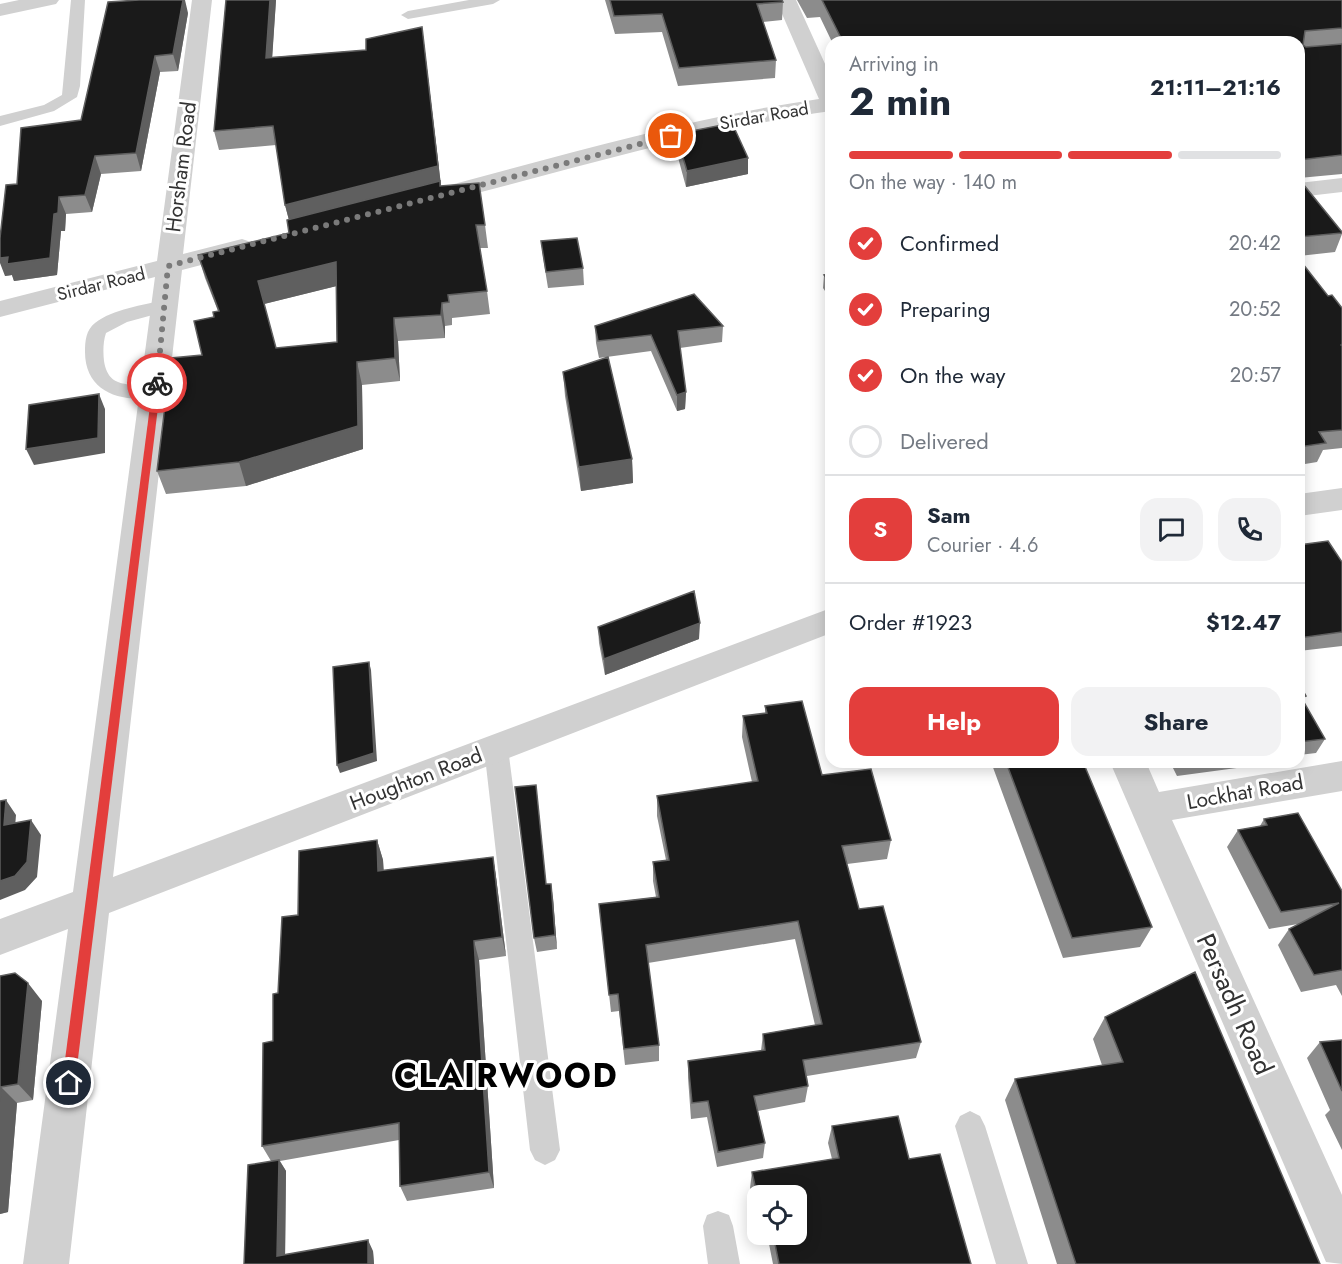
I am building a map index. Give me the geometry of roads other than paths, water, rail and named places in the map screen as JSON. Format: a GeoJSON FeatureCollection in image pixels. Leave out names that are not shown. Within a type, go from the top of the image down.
{"type":"FeatureCollection","features":[{"type":"Feature","properties":{"kind":"street"},"geometry":{"type":"LineString","coordinates":[[0,10],[49,0]]}},
{"type":"Feature","properties":{"kind":"street","name":"Horsham Road"},"geometry":{"type":"LineString","coordinates":[[46,1264],[156,391],[168,266],[202,0]]}},
{"type":"Feature","properties":{"kind":"street"},"geometry":{"type":"LineString","coordinates":[[786,0],[825,89]]}},
{"type":"Feature","properties":{"kind":"street","name":"Sirdar Road"},"geometry":{"type":"LineString","coordinates":[[419,201],[717,124],[774,111],[825,104]]}},
{"type":"Feature","properties":{"kind":"street"},"geometry":{"type":"LineString","coordinates":[[1305,189],[1342,185]]}},
{"type":"Feature","properties":{"kind":"street","name":"Sirdar Road"},"geometry":{"type":"LineString","coordinates":[[0,309],[259,243]]}},
{"type":"Feature","properties":{"kind":"street"},"geometry":{"type":"LineString","coordinates":[[1305,504],[1342,499]]}},
{"type":"Feature","properties":{"kind":"street","name":"Houghton Road"},"geometry":{"type":"LineString","coordinates":[[0,937],[825,622]]}},
{"type":"Feature","properties":{"kind":"street","name":"Persadh Road"},"geometry":{"type":"LineString","coordinates":[[1131,768],[1342,1246]]}},
{"type":"Feature","properties":{"kind":"street","name":"Lockhat Road"},"geometry":{"type":"LineString","coordinates":[[1149,809],[1342,776]]}},
{"type":"Feature","properties":{"kind":"lane"},"geometry":{"type":"LineString","coordinates":[[0,121],[49,108],[69,97],[72,86],[78,0]]}},
{"type":"Feature","properties":{"kind":"lane"},"geometry":{"type":"LineString","coordinates":[[408,15],[493,0]]}},
{"type":"Feature","properties":{"kind":"lane"},"geometry":{"type":"LineString","coordinates":[[156,391],[135,392],[116,389],[100,381],[94,368],[94,339],[99,328],[165,306]]}},
{"type":"Feature","properties":{"kind":"lane"},"geometry":{"type":"LineString","coordinates":[[496,748],[545,1150]]}},
{"type":"Feature","properties":{"kind":"lane"},"geometry":{"type":"LineString","coordinates":[[970,1126],[1012,1264]]}},
{"type":"Feature","properties":{"kind":"lane"},"geometry":{"type":"LineString","coordinates":[[718,1226],[724,1264]]}},
{"type":"Feature","properties":{"kind":"district","name":"CLAIRWOOD"},"geometry":{"type":"Point","coordinates":[506,1075]}}]}
